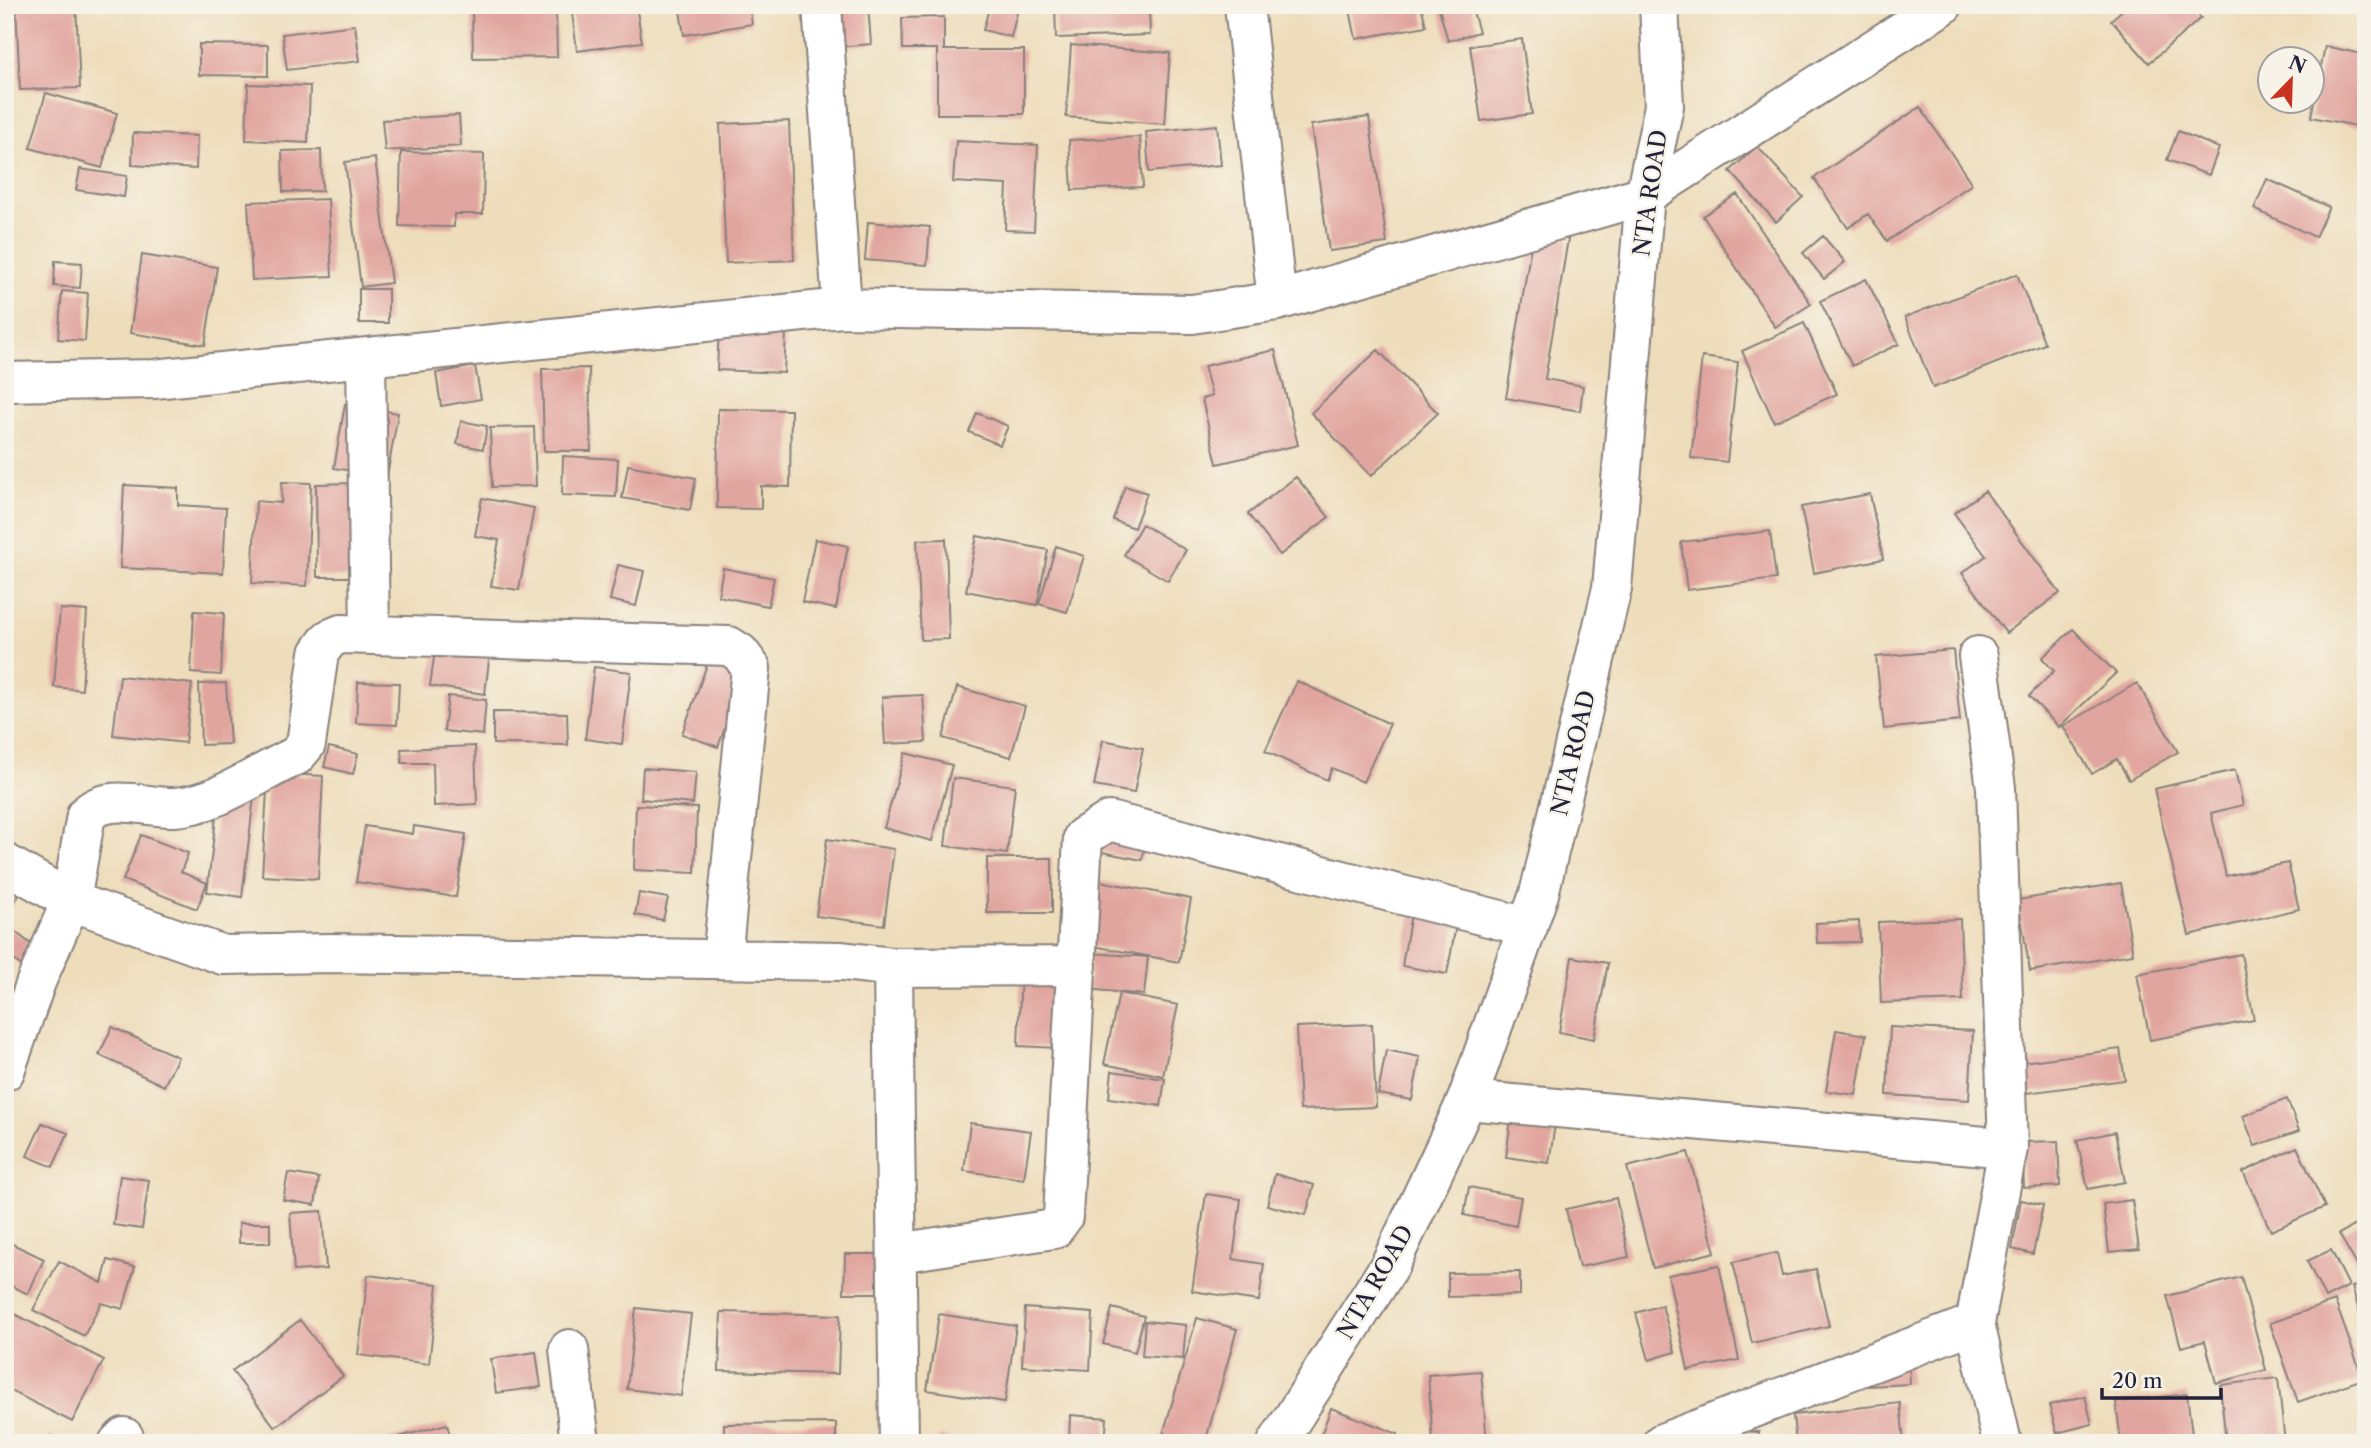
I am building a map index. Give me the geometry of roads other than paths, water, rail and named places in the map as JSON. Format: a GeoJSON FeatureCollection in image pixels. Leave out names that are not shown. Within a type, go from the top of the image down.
{"type":"FeatureCollection","features":[{"type":"Feature","properties":{"kind":"street"},"geometry":{"type":"LineString","coordinates":[[822,5],[842,308]]}},
{"type":"Feature","properties":{"kind":"street"},"geometry":{"type":"LineString","coordinates":[[1244,5],[1277,301]]}},
{"type":"Feature","properties":{"kind":"street","name":"NTA ROAD"},"geometry":{"type":"LineString","coordinates":[[1277,1443],[1390,1265],[1466,1100],[1539,894],[1612,588],[1646,195],[1664,106],[1659,5]]}},
{"type":"Feature","properties":{"kind":"street"},"geometry":{"type":"LineString","coordinates":[[5,382],[154,379],[842,308],[1192,314],[1277,301],[1646,195],[1943,5]]}},
{"type":"Feature","properties":{"kind":"street"},"geometry":{"type":"LineString","coordinates":[[366,359],[370,635]]}},
{"type":"Feature","properties":{"kind":"street"},"geometry":{"type":"LineString","coordinates":[[5,1071],[36,982],[71,901],[86,815],[94,807],[105,803],[175,807],[200,803],[296,755],[306,744],[310,728],[319,653],[329,639],[341,634],[729,646],[740,653],[751,668],[722,959]]}},
{"type":"Feature","properties":{"kind":"street"},"geometry":{"type":"LineString","coordinates":[[1978,656],[1996,788],[2008,1148],[1975,1323],[2003,1443]]}},
{"type":"Feature","properties":{"kind":"street"},"geometry":{"type":"LineString","coordinates":[[898,1253],[1054,1229],[1063,1217],[1083,837],[1109,821],[1528,927]]}},
{"type":"Feature","properties":{"kind":"street"},"geometry":{"type":"LineString","coordinates":[[5,863],[71,901],[223,955],[330,953],[842,961],[893,967],[1077,966]]}},
{"type":"Feature","properties":{"kind":"street"},"geometry":{"type":"LineString","coordinates":[[893,967],[900,1443]]}},
{"type":"Feature","properties":{"kind":"street"},"geometry":{"type":"LineString","coordinates":[[1466,1100],[2008,1148]]}},
{"type":"Feature","properties":{"kind":"street"},"geometry":{"type":"LineString","coordinates":[[1662,1443],[1975,1323]]}},
{"type":"Feature","properties":{"kind":"street"},"geometry":{"type":"LineString","coordinates":[[569,1349],[579,1443]]}}]}
